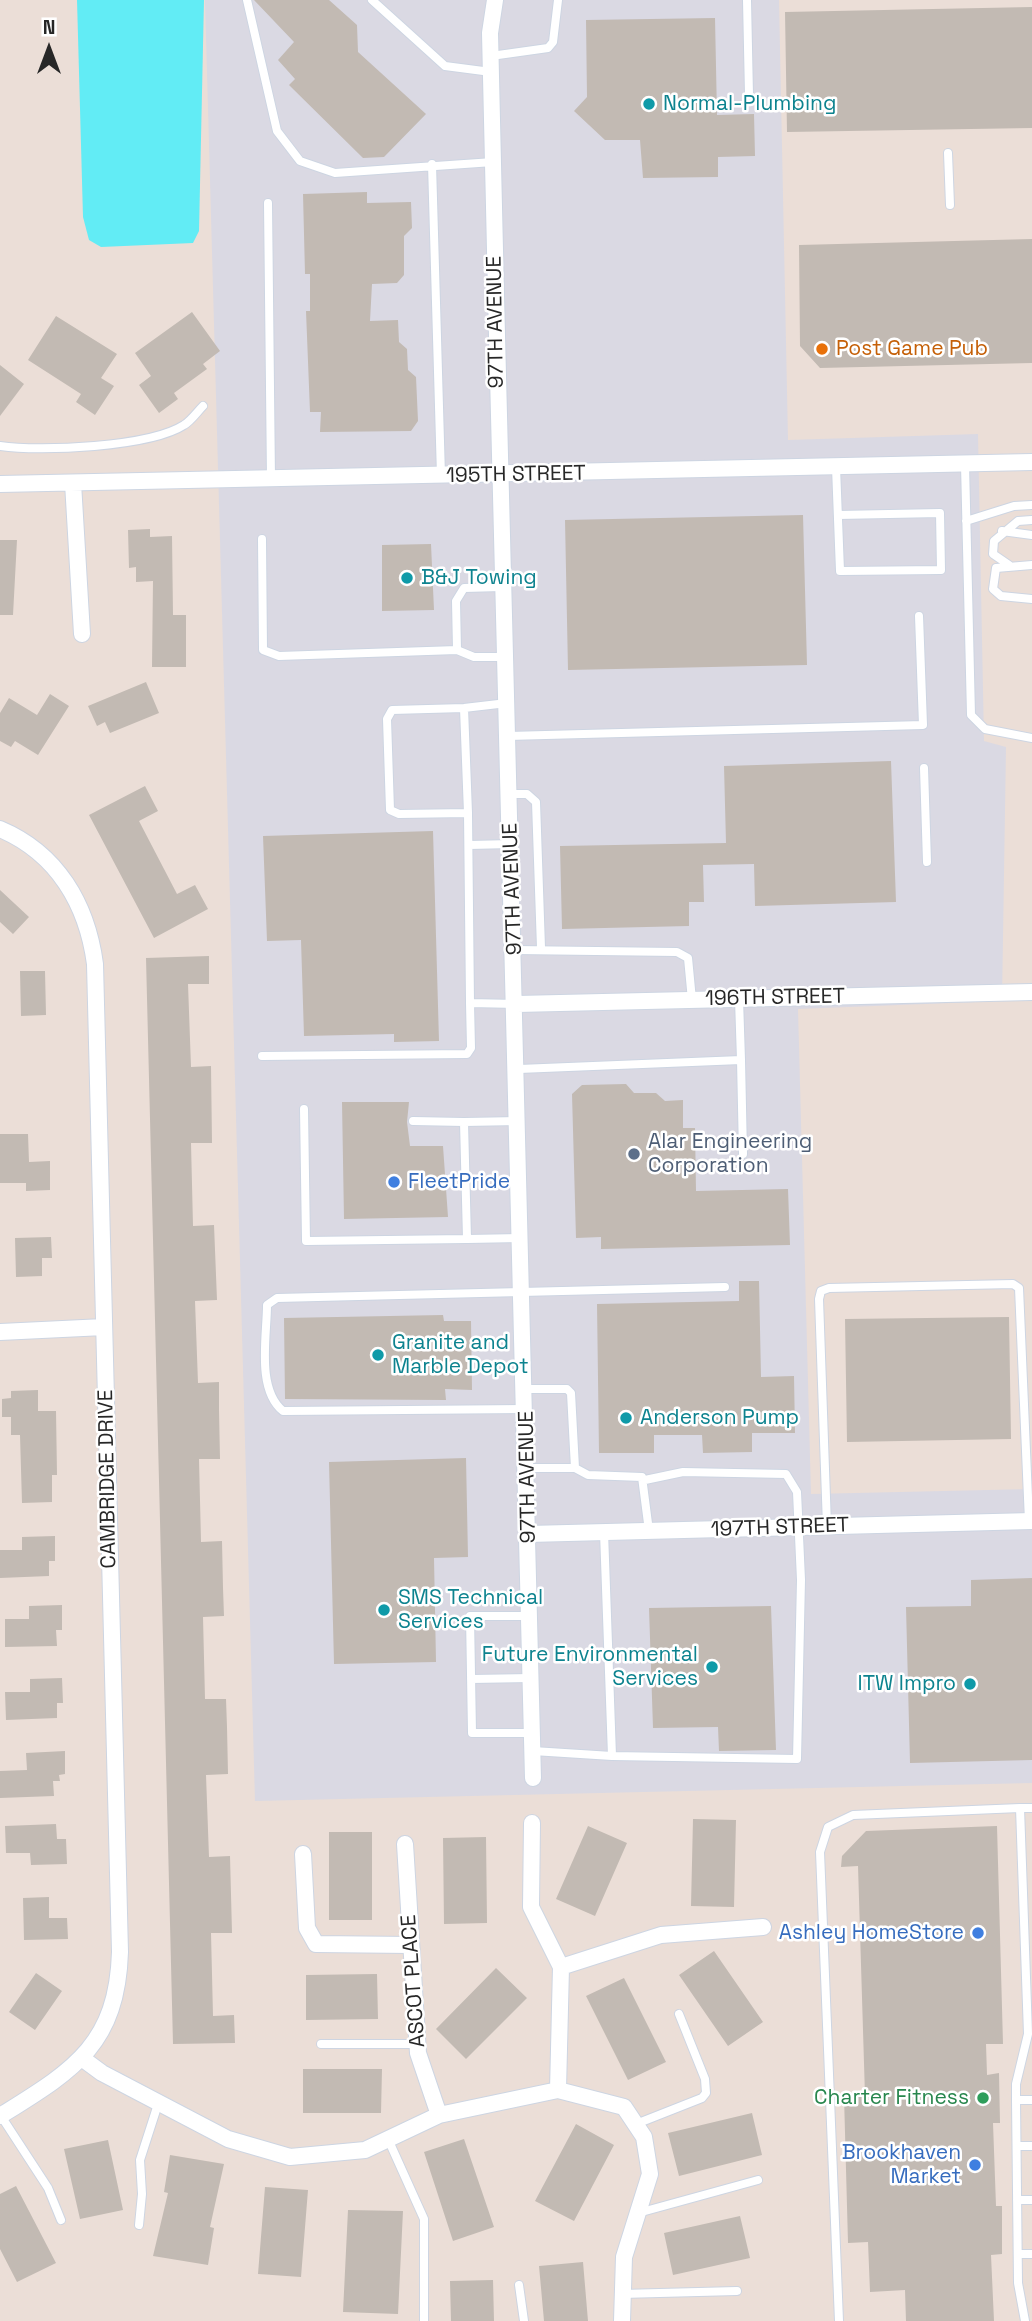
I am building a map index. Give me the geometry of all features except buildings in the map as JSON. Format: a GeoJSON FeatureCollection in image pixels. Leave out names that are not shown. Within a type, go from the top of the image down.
{"type":"FeatureCollection","features":[{"type":"Feature","properties":{"kind":"street","name":"97TH AVENUE"},"geometry":{"type":"LineString","coordinates":[[495,0],[491,64],[498,476],[519,1069],[533,1778]]}},
{"type":"Feature","properties":{"kind":"street","name":"195TH STREET"},"geometry":{"type":"LineString","coordinates":[[0,484],[498,476],[1032,462]]}},
{"type":"Feature","properties":{"kind":"street"},"geometry":{"type":"LineString","coordinates":[[73,483],[82,634]]}},
{"type":"Feature","properties":{"kind":"street","name":"CAMBRIDGE DRIVE"},"geometry":{"type":"LineString","coordinates":[[0,829],[27,843],[61,874],[78,902],[92,938],[95,964],[120,1952],[119,1980],[112,2008],[83,2059],[58,2079],[1,2116]]}},
{"type":"Feature","properties":{"kind":"street","name":"196TH STREET"},"geometry":{"type":"LineString","coordinates":[[517,1004],[1032,992]]}},
{"type":"Feature","properties":{"kind":"street"},"geometry":{"type":"LineString","coordinates":[[0,1332],[104,1327]]}},
{"type":"Feature","properties":{"kind":"street","name":"197TH STREET"},"geometry":{"type":"LineString","coordinates":[[529,1534],[1030,1521]]}},
{"type":"Feature","properties":{"kind":"street"},"geometry":{"type":"LineString","coordinates":[[532,1823],[531,1906],[561,1967],[558,2090]]}},
{"type":"Feature","properties":{"kind":"street","name":"ASCOT PLACE"},"geometry":{"type":"LineString","coordinates":[[405,1844],[417,2043],[439,2115]]}},
{"type":"Feature","properties":{"kind":"street"},"geometry":{"type":"LineString","coordinates":[[303,1854],[307,1928],[316,1944],[411,1945]]}},
{"type":"Feature","properties":{"kind":"street"},"geometry":{"type":"LineString","coordinates":[[561,1967],[661,1935],[763,1927]]}},
{"type":"Feature","properties":{"kind":"street"},"geometry":{"type":"LineString","coordinates":[[83,2059],[102,2073],[228,2139],[290,2157],[365,2150],[439,2115],[558,2090],[624,2107],[644,2137],[650,2174],[624,2257],[622,2321]]}},
{"type":"Feature","properties":{"kind":"lane"},"geometry":{"type":"LineString","coordinates":[[247,0],[277,131],[300,161],[335,173],[432,164],[493,162]]}},
{"type":"Feature","properties":{"kind":"lane"},"geometry":{"type":"LineString","coordinates":[[372,0],[445,66],[491,64],[548,48],[553,42],[558,0]]}},
{"type":"Feature","properties":{"kind":"lane"},"geometry":{"type":"LineString","coordinates":[[747,0],[749,95]]}},
{"type":"Feature","properties":{"kind":"lane"},"geometry":{"type":"LineString","coordinates":[[948,153],[950,205]]}},
{"type":"Feature","properties":{"kind":"lane"},"geometry":{"type":"LineString","coordinates":[[432,164],[441,477]]}},
{"type":"Feature","properties":{"kind":"lane"},"geometry":{"type":"LineString","coordinates":[[268,203],[271,480]]}},
{"type":"Feature","properties":{"kind":"lane"},"geometry":{"type":"LineString","coordinates":[[0,446],[21,449],[123,444],[184,426],[203,406]]}},
{"type":"Feature","properties":{"kind":"lane"},"geometry":{"type":"LineString","coordinates":[[965,464],[971,715],[985,729],[1032,738]]}},
{"type":"Feature","properties":{"kind":"lane"},"geometry":{"type":"LineString","coordinates":[[836,467],[840,571],[941,570],[940,513],[838,515]]}},
{"type":"Feature","properties":{"kind":"lane"},"geometry":{"type":"LineString","coordinates":[[966,521],[1014,506],[1032,505]]}},
{"type":"Feature","properties":{"kind":"lane"},"geometry":{"type":"LineString","coordinates":[[1009,565],[993,554],[994,541],[1002,531],[1018,521],[1032,520]]}},
{"type":"Feature","properties":{"kind":"lane"},"geometry":{"type":"LineString","coordinates":[[1002,531],[1032,535]]}},
{"type":"Feature","properties":{"kind":"lane"},"geometry":{"type":"LineString","coordinates":[[262,539],[263,650],[279,656],[457,650],[474,657],[505,656]]}},
{"type":"Feature","properties":{"kind":"lane"},"geometry":{"type":"LineString","coordinates":[[1032,565],[996,568],[993,589],[1001,596],[1032,595]]}},
{"type":"Feature","properties":{"kind":"lane"},"geometry":{"type":"LineString","coordinates":[[457,650],[456,601],[464,588],[502,587]]}},
{"type":"Feature","properties":{"kind":"lane"},"geometry":{"type":"LineString","coordinates":[[508,736],[923,725],[919,616]]}},
{"type":"Feature","properties":{"kind":"lane"},"geometry":{"type":"LineString","coordinates":[[468,813],[399,814],[390,810],[387,719],[392,710],[464,708],[506,703]]}},
{"type":"Feature","properties":{"kind":"lane"},"geometry":{"type":"LineString","coordinates":[[262,1056],[467,1054],[471,1048],[469,845],[464,708]]}},
{"type":"Feature","properties":{"kind":"lane"},"geometry":{"type":"LineString","coordinates":[[924,768],[928,862]]}},
{"type":"Feature","properties":{"kind":"lane"},"geometry":{"type":"LineString","coordinates":[[510,794],[527,794],[536,802],[541,948]]}},
{"type":"Feature","properties":{"kind":"lane"},"geometry":{"type":"LineString","coordinates":[[469,845],[512,844]]}},
{"type":"Feature","properties":{"kind":"lane"},"geometry":{"type":"LineString","coordinates":[[515,950],[541,948],[677,952],[688,958],[692,1000]]}},
{"type":"Feature","properties":{"kind":"lane"},"geometry":{"type":"LineString","coordinates":[[739,999],[743,1154]]}},
{"type":"Feature","properties":{"kind":"lane"},"geometry":{"type":"LineString","coordinates":[[470,1003],[517,1004]]}},
{"type":"Feature","properties":{"kind":"lane"},"geometry":{"type":"LineString","coordinates":[[519,1069],[741,1060]]}},
{"type":"Feature","properties":{"kind":"lane"},"geometry":{"type":"LineString","coordinates":[[304,1109],[306,1241],[522,1238]]}},
{"type":"Feature","properties":{"kind":"lane"},"geometry":{"type":"LineString","coordinates":[[413,1121],[519,1121]]}},
{"type":"Feature","properties":{"kind":"lane"},"geometry":{"type":"LineString","coordinates":[[464,1122],[467,1239]]}},
{"type":"Feature","properties":{"kind":"lane"},"geometry":{"type":"LineString","coordinates":[[827,1526],[819,1299],[821,1292],[829,1289],[1013,1284],[1019,1289],[1030,1521]]}},
{"type":"Feature","properties":{"kind":"lane"},"geometry":{"type":"LineString","coordinates":[[526,1409],[283,1411],[270,1396],[267,1383],[267,1305],[277,1298],[725,1287]]}},
{"type":"Feature","properties":{"kind":"lane"},"geometry":{"type":"LineString","coordinates":[[526,1389],[567,1389],[571,1393],[575,1468]]}},
{"type":"Feature","properties":{"kind":"lane"},"geometry":{"type":"LineString","coordinates":[[527,1468],[575,1468],[588,1475],[635,1474],[645,1480],[683,1472],[786,1474],[797,1492],[801,1580],[797,1759],[612,1756],[533,1751]]}},
{"type":"Feature","properties":{"kind":"lane"},"geometry":{"type":"LineString","coordinates":[[645,1480],[649,1531]]}},
{"type":"Feature","properties":{"kind":"lane"},"geometry":{"type":"LineString","coordinates":[[604,1532],[612,1756]]}},
{"type":"Feature","properties":{"kind":"lane"},"geometry":{"type":"LineString","coordinates":[[530,1616],[470,1616],[471,1679],[472,1733],[532,1733]]}},
{"type":"Feature","properties":{"kind":"lane"},"geometry":{"type":"LineString","coordinates":[[471,1679],[531,1678]]}},
{"type":"Feature","properties":{"kind":"lane"},"geometry":{"type":"LineString","coordinates":[[1020,1808],[1028,2034],[1016,2100],[1018,2254],[1027,2306],[1025,2321]]}},
{"type":"Feature","properties":{"kind":"lane"},"geometry":{"type":"LineString","coordinates":[[839,2321],[820,1852],[828,1827],[853,1815],[1032,1808]]}},
{"type":"Feature","properties":{"kind":"lane"},"geometry":{"type":"LineString","coordinates":[[636,2124],[702,2098],[706,2093],[705,2079],[679,2014]]}},
{"type":"Feature","properties":{"kind":"lane"},"geometry":{"type":"LineString","coordinates":[[321,2044],[417,2043]]}},
{"type":"Feature","properties":{"kind":"lane"},"geometry":{"type":"LineString","coordinates":[[1021,2063],[1032,2063]]}},
{"type":"Feature","properties":{"kind":"lane"},"geometry":{"type":"LineString","coordinates":[[1016,2100],[1032,2100]]}},
{"type":"Feature","properties":{"kind":"lane"},"geometry":{"type":"LineString","coordinates":[[139,2225],[142,2194],[140,2160],[159,2101]]}},
{"type":"Feature","properties":{"kind":"lane"},"geometry":{"type":"LineString","coordinates":[[1,2116],[48,2188],[61,2220]]}},
{"type":"Feature","properties":{"kind":"lane"},"geometry":{"type":"LineString","coordinates":[[388,2139],[424,2219],[424,2321]]}},
{"type":"Feature","properties":{"kind":"lane"},"geometry":{"type":"LineString","coordinates":[[1017,2146],[1032,2146]]}},
{"type":"Feature","properties":{"kind":"lane"},"geometry":{"type":"LineString","coordinates":[[638,2213],[758,2180]]}},
{"type":"Feature","properties":{"kind":"lane"},"geometry":{"type":"LineString","coordinates":[[1017,2200],[1032,2200]]}},
{"type":"Feature","properties":{"kind":"lane"},"geometry":{"type":"LineString","coordinates":[[1018,2254],[1032,2254]]}},
{"type":"Feature","properties":{"kind":"lane"},"geometry":{"type":"LineString","coordinates":[[519,2285],[524,2321]]}},
{"type":"Feature","properties":{"kind":"lane"},"geometry":{"type":"LineString","coordinates":[[621,2294],[737,2291]]}},
{"type":"Feature","properties":{"kind":"shaded area"},"geometry":{"type":"Polygon","coordinates":[[[205,0],[779,0],[788,440],[978,434],[984,741],[1006,747],[1002,1001],[798,1009],[811,1494],[1032,1489],[1032,1783],[255,1801],[205,0]]]}},
{"type":"Feature","properties":{"kind":"water"},"geometry":{"type":"Polygon","coordinates":[[[77,0],[204,0],[199,231],[193,243],[101,247],[89,240],[83,217],[77,0]]]}},
{"type":"Feature","properties":{"kind":"place","name":"Normal-Plumbing"},"geometry":{"type":"Point","coordinates":[649,104]}},
{"type":"Feature","properties":{"kind":"place","name":"Post Game Pub"},"geometry":{"type":"Point","coordinates":[822,349]}},
{"type":"Feature","properties":{"kind":"place","name":"B&J Towing"},"geometry":{"type":"Point","coordinates":[407,578]}},
{"type":"Feature","properties":{"kind":"place","name":"Alar Engineering Corporation"},"geometry":{"type":"Point","coordinates":[634,1154]}},
{"type":"Feature","properties":{"kind":"place","name":"FleetPride"},"geometry":{"type":"Point","coordinates":[394,1182]}},
{"type":"Feature","properties":{"kind":"place","name":"Granite and Marble Depot"},"geometry":{"type":"Point","coordinates":[378,1355]}},
{"type":"Feature","properties":{"kind":"place","name":"Anderson Pump"},"geometry":{"type":"Point","coordinates":[626,1418]}},
{"type":"Feature","properties":{"kind":"place","name":"SMS Technical Services"},"geometry":{"type":"Point","coordinates":[384,1610]}},
{"type":"Feature","properties":{"kind":"place","name":"Future Environmental Services"},"geometry":{"type":"Point","coordinates":[712,1667]}},
{"type":"Feature","properties":{"kind":"place","name":"ITW Impro"},"geometry":{"type":"Point","coordinates":[970,1684]}},
{"type":"Feature","properties":{"kind":"place","name":"Ashley HomeStore"},"geometry":{"type":"Point","coordinates":[978,1933]}},
{"type":"Feature","properties":{"kind":"place","name":"Charter Fitness"},"geometry":{"type":"Point","coordinates":[983,2098]}},
{"type":"Feature","properties":{"kind":"place","name":"Brookhaven Market"},"geometry":{"type":"Point","coordinates":[975,2165]}}]}
